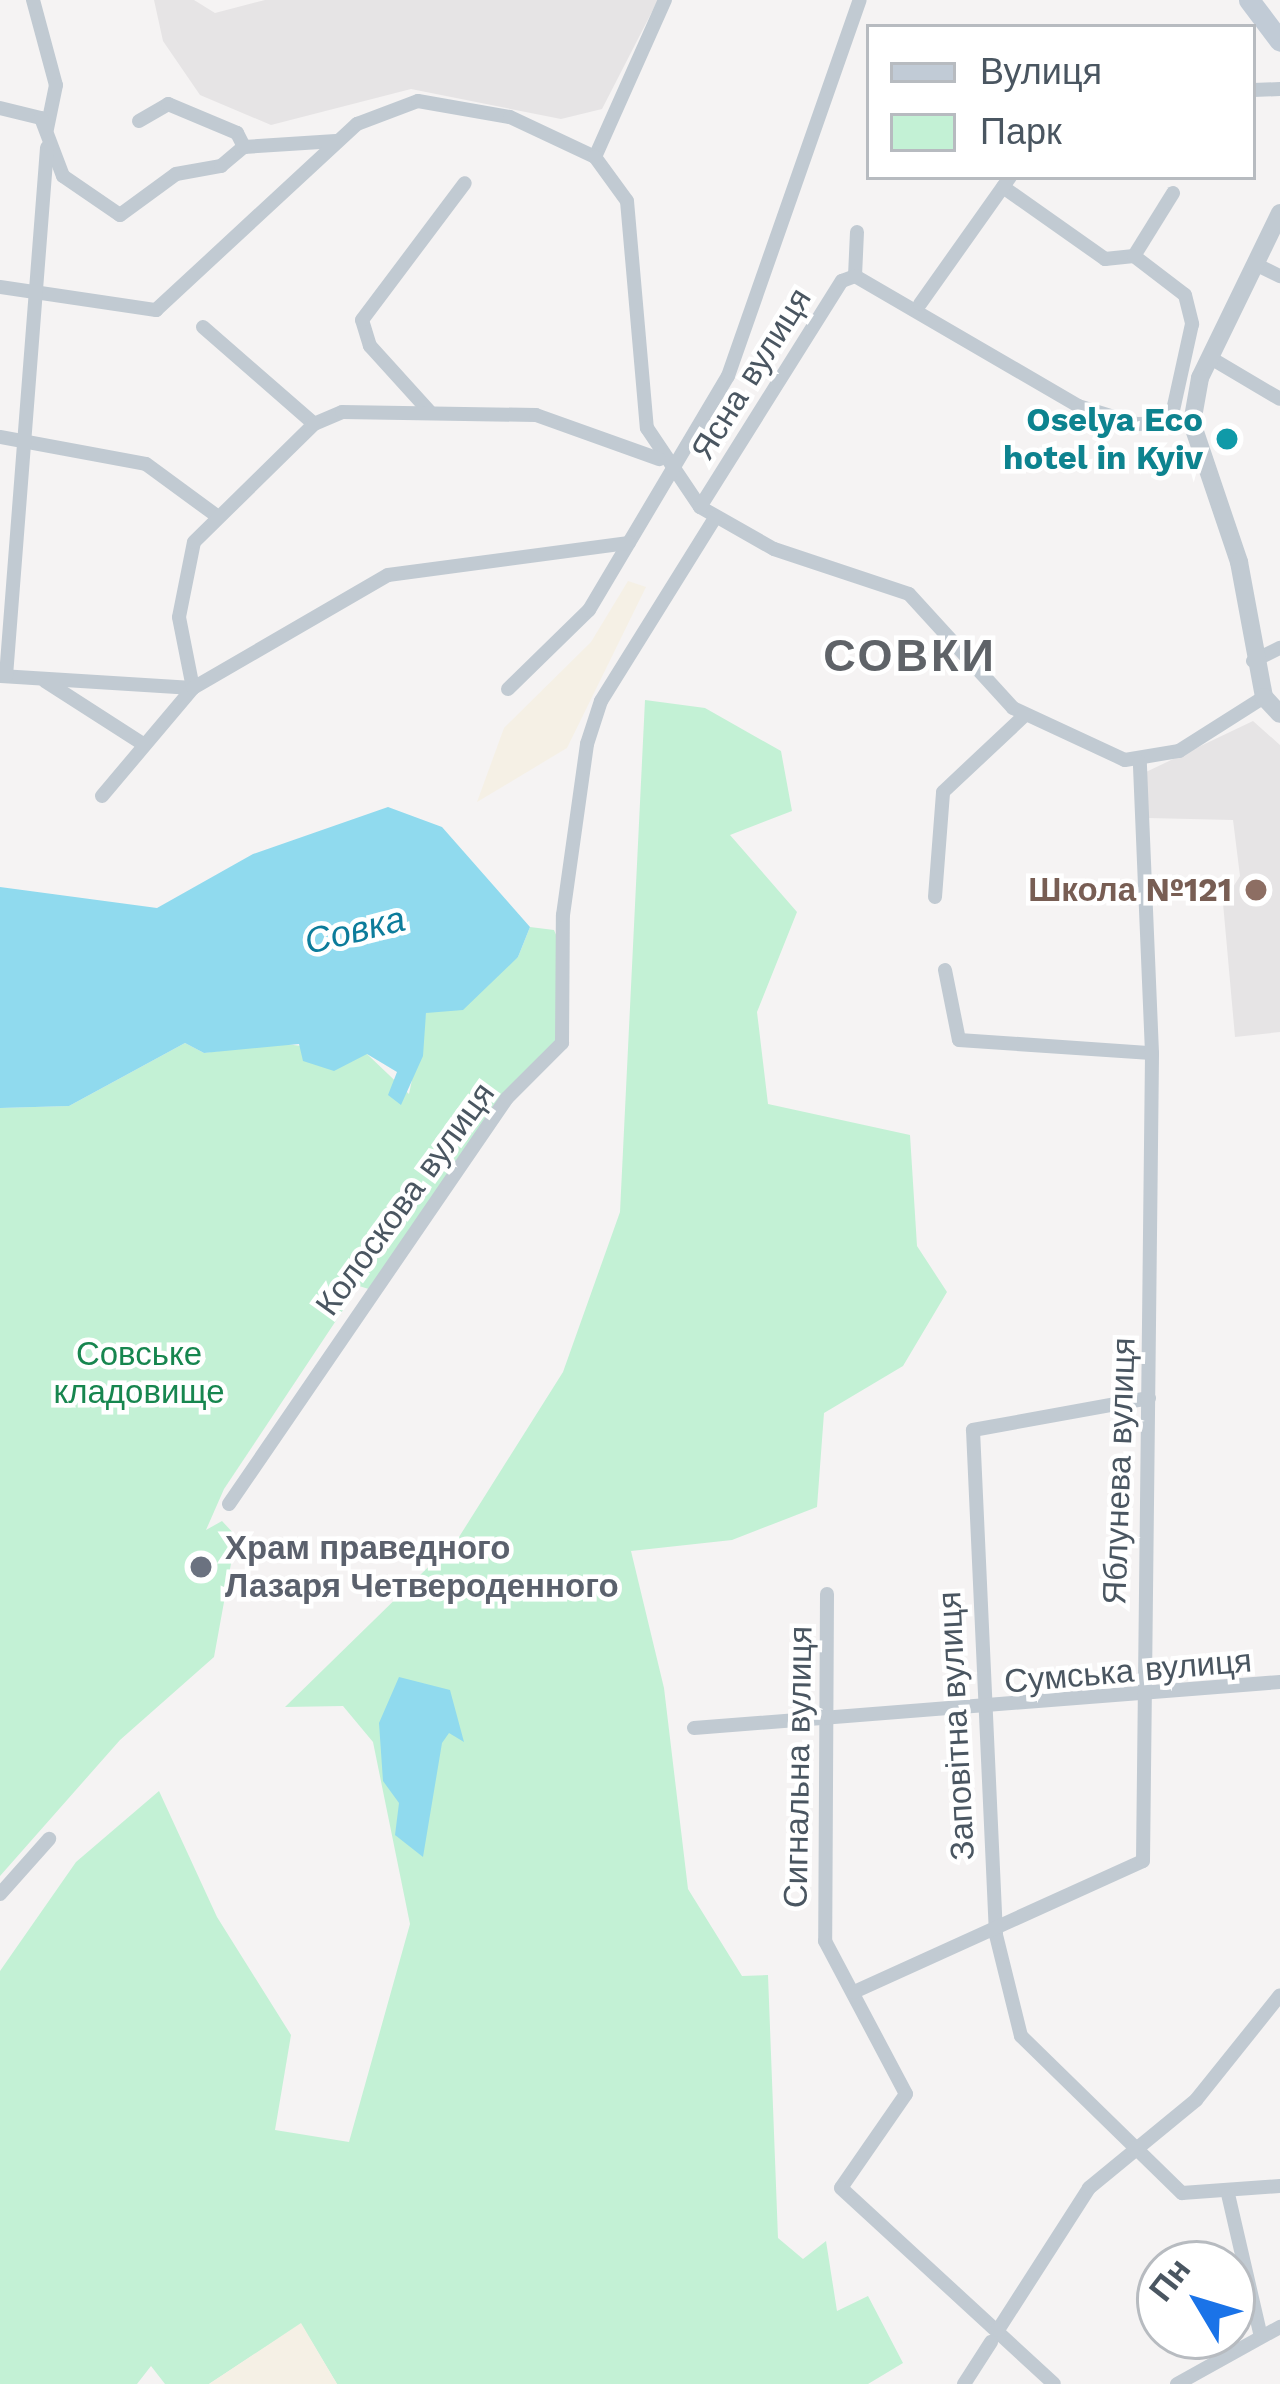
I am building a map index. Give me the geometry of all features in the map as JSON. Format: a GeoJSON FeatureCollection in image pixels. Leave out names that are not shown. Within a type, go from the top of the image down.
{"type":"FeatureCollection","features":[{"type":"Feature","properties":{"kind":"main road"},"geometry":{"type":"LineString","coordinates":[[1249,0],[1280,41]]}},
{"type":"Feature","properties":{"kind":"street"},"geometry":{"type":"LineString","coordinates":[[33,0],[56,85],[46,131],[26,440],[3,676],[193,688]]}},
{"type":"Feature","properties":{"kind":"street"},"geometry":{"type":"LineString","coordinates":[[595,157],[665,0]]}},
{"type":"Feature","properties":{"kind":"street"},"geometry":{"type":"LineString","coordinates":[[508,688],[570,634],[728,376],[860,0]]}},
{"type":"Feature","properties":{"kind":"street"},"geometry":{"type":"LineString","coordinates":[[0,286],[157,310],[336,141],[418,101],[510,117],[595,157],[627,200],[647,428],[700,507],[716,518],[909,594],[1024,716],[1140,762],[1264,697]]}},
{"type":"Feature","properties":{"kind":"street"},"geometry":{"type":"LineString","coordinates":[[139,121],[168,104],[237,133],[244,148]]}},
{"type":"Feature","properties":{"kind":"street"},"geometry":{"type":"LineString","coordinates":[[0,108],[41,118],[46,131]]}},
{"type":"Feature","properties":{"kind":"street"},"geometry":{"type":"LineString","coordinates":[[47,148],[77,192],[120,215],[176,174],[221,166],[244,148],[336,141]]}},
{"type":"Feature","properties":{"kind":"street"},"geometry":{"type":"LineString","coordinates":[[920,304],[1006,182],[1105,259],[1134,256],[1192,306],[1170,424]]}},
{"type":"Feature","properties":{"kind":"street"},"geometry":{"type":"LineString","coordinates":[[429,411],[370,346],[362,320],[465,183]]}},
{"type":"Feature","properties":{"kind":"street"},"geometry":{"type":"LineString","coordinates":[[1134,256],[1173,193]]}},
{"type":"Feature","properties":{"kind":"street"},"geometry":{"type":"LineString","coordinates":[[1280,213],[1209,357],[1192,423],[1239,562],[1253,662],[1264,697],[1280,714]]}},
{"type":"Feature","properties":{"kind":"street"},"geometry":{"type":"LineString","coordinates":[[856,276],[857,232]]}},
{"type":"Feature","properties":{"kind":"street"},"geometry":{"type":"LineString","coordinates":[[1255,264],[1280,276]]}},
{"type":"Feature","properties":{"kind":"street","name":"Ясна вулиця"},"geometry":{"type":"LineString","coordinates":[[700,507],[842,281],[856,276],[920,304],[1078,406],[1170,424],[1192,423]]}},
{"type":"Feature","properties":{"kind":"street"},"geometry":{"type":"LineString","coordinates":[[203,327],[314,424]]}},
{"type":"Feature","properties":{"kind":"street"},"geometry":{"type":"LineString","coordinates":[[1209,357],[1280,399]]}},
{"type":"Feature","properties":{"kind":"street"},"geometry":{"type":"LineString","coordinates":[[193,688],[181,648],[182,571],[214,514],[314,424],[342,412],[429,411],[568,420],[673,469]]}},
{"type":"Feature","properties":{"kind":"street"},"geometry":{"type":"LineString","coordinates":[[0,437],[146,464],[214,514]]}},
{"type":"Feature","properties":{"kind":"street","name":"Колоскова вулиця"},"geometry":{"type":"LineString","coordinates":[[229,1504],[507,1098],[562,1042],[563,916],[586,744],[601,701],[716,518]]}},
{"type":"Feature","properties":{"kind":"street"},"geometry":{"type":"LineString","coordinates":[[102,796],[140,742],[193,688],[388,575],[629,543]]}},
{"type":"Feature","properties":{"kind":"street"},"geometry":{"type":"LineString","coordinates":[[1253,662],[1280,648]]}},
{"type":"Feature","properties":{"kind":"street"},"geometry":{"type":"LineString","coordinates":[[45,680],[140,742]]}},
{"type":"Feature","properties":{"kind":"street"},"geometry":{"type":"LineString","coordinates":[[935,897],[943,792],[1024,716]]}},
{"type":"Feature","properties":{"kind":"street","name":"Яблунева вулиця"},"geometry":{"type":"LineString","coordinates":[[854,1992],[996,1935],[1139,1868],[1138,1701],[1149,1398],[1152,1053],[1140,762]]}},
{"type":"Feature","properties":{"kind":"street"},"geometry":{"type":"LineString","coordinates":[[945,970],[959,1040],[1152,1053]]}},
{"type":"Feature","properties":{"kind":"street","name":"Заповітна вулиця"},"geometry":{"type":"LineString","coordinates":[[1149,1398],[973,1430],[982,1710],[996,1935],[1021,2036],[1139,2145],[1182,2193],[1228,2194]]}},
{"type":"Feature","properties":{"kind":"street","name":"Сигнальна вулиця"},"geometry":{"type":"LineString","coordinates":[[827,1594],[823,1924],[906,2094],[847,2173],[843,2195],[994,2336]]}},
{"type":"Feature","properties":{"kind":"street","name":"Сумська вулиця"},"geometry":{"type":"LineString","coordinates":[[694,1728],[1138,1701],[1280,1682]]}},
{"type":"Feature","properties":{"kind":"street"},"geometry":{"type":"LineString","coordinates":[[0,1894],[49,1839]]}},
{"type":"Feature","properties":{"kind":"street"},"geometry":{"type":"LineString","coordinates":[[964,2384],[1089,2188],[1196,2100],[1280,1995]]}},
{"type":"Feature","properties":{"kind":"street"},"geometry":{"type":"LineString","coordinates":[[1260,2332],[1228,2194],[1280,2186]]}},
{"type":"Feature","properties":{"kind":"street"},"geometry":{"type":"LineString","coordinates":[[1177,2384],[1260,2332],[1280,2327]]}},
{"type":"Feature","properties":{"kind":"street"},"geometry":{"type":"LineString","coordinates":[[994,2336],[1054,2384]]}},
{"type":"Feature","properties":{"kind":"shaded area"},"geometry":{"type":"Polygon","coordinates":[[[154,0],[194,0],[215,13],[265,0],[658,0],[602,109],[561,119],[411,89],[271,125],[200,95],[163,41],[154,0]]]}},
{"type":"Feature","properties":{"kind":"shaded area","name":"Школа №121"},"geometry":{"type":"Polygon","coordinates":[[[1253,721],[1280,745],[1280,1032],[1235,1037],[1223,903],[1240,876],[1233,820],[1148,818],[1146,772],[1253,721]]]}},
{"type":"Feature","properties":{"kind":"green space"},"geometry":{"type":"Polygon","coordinates":[[[645,700],[705,708],[781,751],[792,811],[730,835],[797,912],[757,1012],[768,1104],[910,1135],[917,1246],[947,1292],[903,1366],[824,1413],[817,1507],[732,1540],[631,1551],[664,1688],[688,1889],[742,1976],[768,1975],[778,2238],[803,2259],[826,2241],[837,2311],[868,2296],[903,2363],[868,2384],[337,2384],[301,2324],[209,2384],[165,2384],[151,2366],[137,2384],[0,2384],[0,1971],[76,1862],[159,1791],[217,1917],[291,2035],[275,2130],[349,2142],[410,1924],[373,1742],[343,1706],[285,1707],[459,1537],[563,1372],[620,1212],[645,700]]]}},
{"type":"Feature","properties":{"kind":"green space","name":"Совське кладовище"},"geometry":{"type":"Polygon","coordinates":[[[530,927],[554,930],[564,954],[562,1043],[507,1099],[372,1290],[359,1286],[224,1489],[206,1530],[222,1521],[236,1536],[214,1657],[120,1740],[0,1876],[0,1108],[69,1106],[185,1043],[204,1053],[277,1043],[367,1054],[409,1094],[426,1013],[518,957],[530,927]]]}},
{"type":"Feature","properties":{"kind":"sand"},"geometry":{"type":"Polygon","coordinates":[[[628,581],[646,587],[567,748],[477,802],[504,728],[591,642],[628,581]]]}},
{"type":"Feature","properties":{"kind":"sand"},"geometry":{"type":"Polygon","coordinates":[[[301,2323],[337,2384],[209,2384],[301,2323]]]}},
{"type":"Feature","properties":{"kind":"water","name":"Совка"},"geometry":{"type":"Polygon","coordinates":[[[388,807],[442,827],[530,927],[518,957],[463,1010],[426,1013],[423,1056],[401,1105],[388,1095],[397,1072],[367,1054],[334,1071],[303,1061],[299,1044],[204,1053],[185,1043],[69,1106],[0,1108],[0,887],[157,908],[253,854],[388,807]]]}},
{"type":"Feature","properties":{"kind":"water"},"geometry":{"type":"Polygon","coordinates":[[[399,1677],[450,1690],[464,1742],[449,1733],[442,1743],[423,1857],[395,1835],[399,1803],[383,1781],[379,1723],[399,1677]]]}},
{"type":"Feature","properties":{"kind":"place","name":"Oselya Eco hotel in Kyiv"},"geometry":{"type":"Point","coordinates":[1227,439]}},
{"type":"Feature","properties":{"kind":"place","name":"Школа №121"},"geometry":{"type":"Point","coordinates":[1256,890]}},
{"type":"Feature","properties":{"kind":"place","name":"Храм праведного Лазаря Четвероденного"},"geometry":{"type":"Point","coordinates":[201,1567]}},
{"type":"Feature","properties":{"kind":"district","name":"СОВКИ"},"geometry":{"type":"Point","coordinates":[910,656]}}]}
